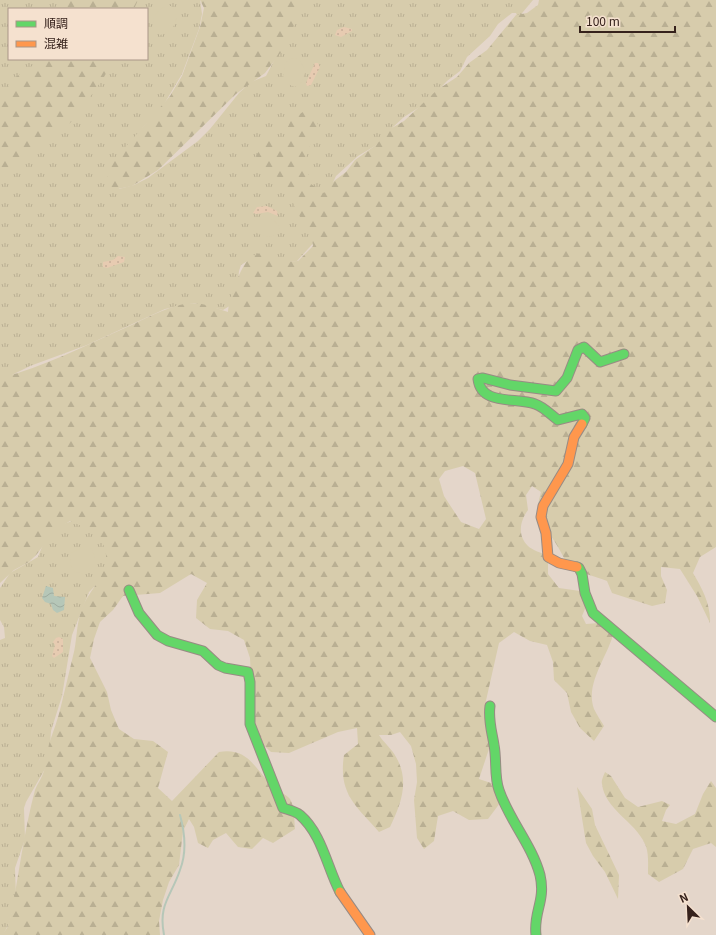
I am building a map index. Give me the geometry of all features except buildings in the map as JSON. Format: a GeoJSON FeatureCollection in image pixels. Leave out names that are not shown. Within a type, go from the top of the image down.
{"type":"FeatureCollection","features":[{"type":"Feature","properties":{"kind":"street"},"geometry":{"type":"LineString","coordinates":[[624,354],[600,362],[584,348],[578,350],[564,383],[561,388],[556,391],[510,385],[483,378],[478,379],[477,385],[480,391],[494,399],[521,400],[538,405],[558,420],[582,414],[585,418],[574,438],[568,464],[542,506],[541,518],[546,533],[548,557],[559,563],[579,568],[582,574],[585,593],[593,613],[716,717]]}},
{"type":"Feature","properties":{"kind":"street"},"geometry":{"type":"LineString","coordinates":[[129,590],[139,613],[157,634],[168,641],[203,650],[218,664],[225,668],[248,672],[250,682],[250,724],[270,769],[283,808],[298,814],[306,821],[344,899],[365,925],[370,935]]}},
{"type":"Feature","properties":{"kind":"street"},"geometry":{"type":"LineString","coordinates":[[490,706],[488,718],[494,742],[498,789],[538,871],[542,888],[542,900],[534,922],[536,935]]}},
{"type":"Feature","properties":{"kind":"green space"},"geometry":{"type":"Polygon","coordinates":[[[0,0],[200,0],[202,14],[199,29],[182,74],[158,114],[146,124],[126,148],[113,175],[119,189],[134,185],[148,178],[198,141],[210,129],[239,93],[251,82],[266,76],[277,55],[299,0],[533,0],[518,18],[516,13],[512,13],[498,24],[490,36],[467,57],[460,71],[447,81],[426,103],[404,117],[393,127],[385,140],[358,156],[336,176],[328,193],[318,238],[297,261],[282,263],[254,257],[241,265],[236,302],[223,310],[194,303],[165,309],[87,345],[30,366],[0,381],[0,0]]]}},
{"type":"Feature","properties":{"kind":"green space"},"geometry":{"type":"Polygon","coordinates":[[[67,0],[138,0],[134,8],[66,8],[67,0]]]}},
{"type":"Feature","properties":{"kind":"green space"},"geometry":{"type":"Polygon","coordinates":[[[200,0],[302,0],[296,20],[282,51],[265,73],[236,94],[158,170],[132,186],[108,191],[107,178],[109,166],[170,96],[182,76],[200,27],[204,8],[200,0]]]}},
{"type":"Feature","properties":{"kind":"green space"},"geometry":{"type":"Polygon","coordinates":[[[539,0],[716,0],[716,547],[700,557],[693,573],[703,591],[709,610],[710,623],[697,596],[680,569],[661,567],[661,576],[667,590],[665,603],[652,606],[612,593],[607,581],[584,573],[569,565],[553,538],[540,523],[537,512],[541,492],[532,486],[526,495],[528,510],[522,523],[522,537],[532,549],[548,556],[548,574],[559,588],[580,591],[587,604],[582,616],[586,624],[599,623],[615,627],[613,637],[592,688],[594,709],[604,726],[594,741],[580,728],[571,712],[567,693],[554,680],[553,662],[547,645],[530,641],[514,632],[499,643],[485,705],[491,743],[479,779],[497,785],[500,803],[488,819],[469,820],[453,811],[438,816],[434,841],[424,849],[417,838],[414,800],[417,782],[416,764],[411,746],[400,732],[391,735],[379,735],[396,757],[403,775],[403,784],[398,810],[390,827],[379,832],[356,806],[346,790],[343,768],[344,755],[358,744],[357,728],[338,732],[289,753],[271,752],[258,740],[253,722],[250,658],[244,640],[228,631],[210,629],[196,618],[197,600],[207,583],[191,574],[160,593],[123,596],[113,610],[100,622],[94,639],[90,658],[107,692],[111,710],[119,729],[134,739],[153,741],[168,752],[158,788],[172,801],[219,752],[229,751],[238,753],[251,762],[278,791],[290,799],[294,810],[295,829],[273,843],[263,838],[252,849],[238,847],[226,833],[213,840],[208,848],[198,843],[194,827],[189,819],[183,831],[179,865],[169,882],[163,900],[159,921],[160,935],[2,935],[7,928],[11,915],[31,805],[35,790],[44,771],[49,744],[60,711],[74,651],[79,617],[84,604],[104,570],[106,555],[105,548],[98,537],[88,529],[70,521],[54,531],[37,554],[29,562],[14,570],[0,583],[0,378],[49,362],[169,308],[184,304],[196,303],[212,306],[228,312],[236,282],[243,267],[251,257],[266,251],[281,262],[298,261],[313,246],[311,231],[300,217],[281,178],[263,172],[256,156],[266,140],[284,137],[291,119],[308,109],[320,128],[308,149],[306,160],[307,167],[311,184],[324,193],[334,181],[346,172],[355,160],[376,145],[390,129],[404,121],[437,90],[457,77],[469,63],[487,50],[516,15],[527,13],[538,5],[539,0]],[[463,466],[445,471],[439,479],[444,496],[461,522],[479,529],[486,519],[475,473],[463,466]]]}},
{"type":"Feature","properties":{"kind":"green space"},"geometry":{"type":"Polygon","coordinates":[[[166,6],[171,6],[174,10],[176,15],[175,24],[169,31],[160,35],[153,28],[153,21],[157,12],[166,6]]]}},
{"type":"Feature","properties":{"kind":"green space"},"geometry":{"type":"Polygon","coordinates":[[[291,58],[298,59],[306,70],[302,82],[295,87],[287,84],[283,76],[285,63],[291,58]]]}},
{"type":"Feature","properties":{"kind":"green space"},"geometry":{"type":"Polygon","coordinates":[[[41,60],[113,60],[104,77],[74,120],[0,173],[0,102],[11,80],[41,60]]]}},
{"type":"Feature","properties":{"kind":"green space"},"geometry":{"type":"Polygon","coordinates":[[[261,216],[271,219],[277,224],[280,230],[277,235],[264,236],[253,230],[253,221],[261,216]]]}},
{"type":"Feature","properties":{"kind":"green space"},"geometry":{"type":"Polygon","coordinates":[[[75,520],[102,536],[109,550],[109,565],[102,579],[89,592],[72,635],[62,696],[51,731],[49,762],[24,808],[25,839],[15,868],[16,899],[9,923],[3,935],[0,935],[0,640],[5,638],[4,627],[0,620],[0,588],[10,573],[38,557],[49,529],[75,520]]]}},
{"type":"Feature","properties":{"kind":"green space"},"geometry":{"type":"Polygon","coordinates":[[[83,547],[90,547],[95,556],[91,571],[82,574],[74,571],[70,564],[71,553],[83,547]]]}},
{"type":"Feature","properties":{"kind":"green space"},"geometry":{"type":"Polygon","coordinates":[[[605,772],[611,776],[625,798],[638,807],[662,801],[670,805],[666,810],[662,821],[676,824],[695,814],[703,794],[711,781],[716,788],[716,847],[711,843],[693,849],[683,869],[659,882],[648,874],[648,859],[645,844],[634,829],[614,808],[604,793],[602,779],[605,772]]]}},
{"type":"Feature","properties":{"kind":"green space"},"geometry":{"type":"Polygon","coordinates":[[[577,787],[592,809],[595,825],[619,875],[618,899],[605,872],[593,856],[586,843],[577,787]]]}},
{"type":"Feature","properties":{"kind":"sand"},"geometry":{"type":"Polygon","coordinates":[[[344,27],[352,29],[352,31],[341,37],[335,35],[337,30],[344,27]]]}},
{"type":"Feature","properties":{"kind":"sand"},"geometry":{"type":"Polygon","coordinates":[[[315,63],[318,63],[320,67],[311,85],[307,86],[306,83],[315,63]]]}},
{"type":"Feature","properties":{"kind":"sand"},"geometry":{"type":"Polygon","coordinates":[[[267,206],[277,211],[278,216],[268,212],[253,213],[257,207],[267,206]]]}},
{"type":"Feature","properties":{"kind":"sand"},"geometry":{"type":"Polygon","coordinates":[[[118,256],[125,257],[124,262],[107,268],[103,267],[103,262],[113,260],[118,256]]]}},
{"type":"Feature","properties":{"kind":"sand"},"geometry":{"type":"Polygon","coordinates":[[[59,637],[63,639],[63,652],[54,658],[52,656],[55,645],[53,642],[59,637]]]}},
{"type":"Feature","properties":{"kind":"water"},"geometry":{"type":"Polygon","coordinates":[[[46,586],[53,588],[54,596],[65,597],[64,610],[57,613],[53,610],[51,604],[45,602],[42,598],[46,586]]]}},
{"type":"Feature","properties":{"kind":"waterway"},"geometry":{"type":"LineString","coordinates":[[164,935],[164,908],[184,856],[184,836],[180,815]]}},
{"type":"Feature","properties":{"kind":"traffic: fast"},"geometry":{"type":"LineString","coordinates":[[582,424],[585,418],[582,414],[558,420],[538,405],[492,397],[481,388],[478,379],[483,378],[510,385],[556,391],[567,378],[578,350],[584,347],[600,362],[624,354]]}},
{"type":"Feature","properties":{"kind":"traffic: fast"},"geometry":{"type":"LineString","coordinates":[[577,567],[582,574],[585,593],[593,613],[716,717]]}},
{"type":"Feature","properties":{"kind":"traffic: fast"},"geometry":{"type":"LineString","coordinates":[[129,590],[139,613],[157,635],[168,641],[203,651],[218,665],[225,668],[248,672],[250,682],[250,724],[283,808],[300,815],[308,823],[319,841],[340,892]]}},
{"type":"Feature","properties":{"kind":"traffic: fast"},"geometry":{"type":"LineString","coordinates":[[490,706],[490,721],[495,751],[497,785],[508,812],[532,853],[540,875],[541,899],[536,920],[536,935]]}},
{"type":"Feature","properties":{"kind":"traffic: slow"},"geometry":{"type":"LineString","coordinates":[[577,567],[559,563],[548,557],[546,533],[541,517],[543,506],[568,464],[574,437],[582,424]]}},
{"type":"Feature","properties":{"kind":"traffic: slow"},"geometry":{"type":"LineString","coordinates":[[340,892],[370,935]]}}]}
